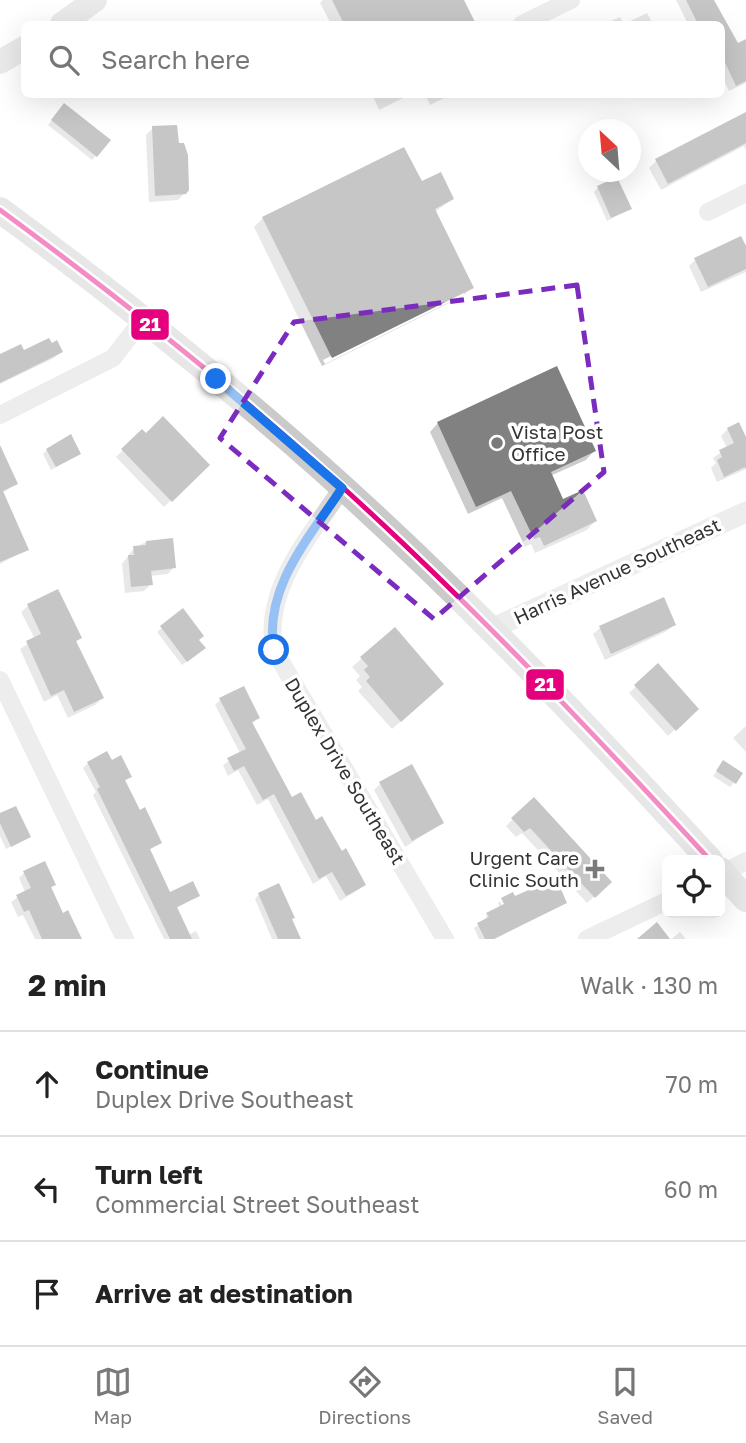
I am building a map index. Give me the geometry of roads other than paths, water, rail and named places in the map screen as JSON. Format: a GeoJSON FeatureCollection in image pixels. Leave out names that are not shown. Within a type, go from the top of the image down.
{"type":"FeatureCollection","features":[{"type":"Feature","properties":{"kind":"main road"},"geometry":{"type":"LineString","coordinates":[[66,21],[95,0]]}},
{"type":"Feature","properties":{"kind":"main road"},"geometry":{"type":"LineString","coordinates":[[0,62],[21,50]]}},
{"type":"Feature","properties":{"kind":"main road"},"geometry":{"type":"LineString","coordinates":[[0,209],[144,318],[342,488],[489,629],[704,855]]}},
{"type":"Feature","properties":{"kind":"main road"},"geometry":{"type":"LineString","coordinates":[[725,877],[746,899]]}},
{"type":"Feature","properties":{"kind":"street"},"geometry":{"type":"LineString","coordinates":[[528,21],[570,0]]}},
{"type":"Feature","properties":{"kind":"street"},"geometry":{"type":"LineString","coordinates":[[708,212],[746,193]]}},
{"type":"Feature","properties":{"kind":"street"},"geometry":{"type":"LineString","coordinates":[[0,415],[113,358],[144,318]]}},
{"type":"Feature","properties":{"kind":"street","name":"Duplex Drive Southeast"},"geometry":{"type":"LineString","coordinates":[[342,488],[284,576],[271,618],[274,650],[445,939]]}},
{"type":"Feature","properties":{"kind":"street","name":"Harris Avenue Southeast"},"geometry":{"type":"LineString","coordinates":[[489,629],[746,512]]}},
{"type":"Feature","properties":{"kind":"street"},"geometry":{"type":"LineString","coordinates":[[0,680],[125,939]]}},
{"type":"Feature","properties":{"kind":"street"},"geometry":{"type":"LineString","coordinates":[[725,868],[746,860]]}},
{"type":"Feature","properties":{"kind":"street"},"geometry":{"type":"LineString","coordinates":[[587,939],[662,903]]}},
{"type":"Feature","properties":{"kind":"place","name":"Vista Post Office"},"geometry":{"type":"Point","coordinates":[497,443]}},
{"type":"Feature","properties":{"kind":"place","name":"Urgent Care Clinic South"},"geometry":{"type":"Point","coordinates":[595,869]}}]}
